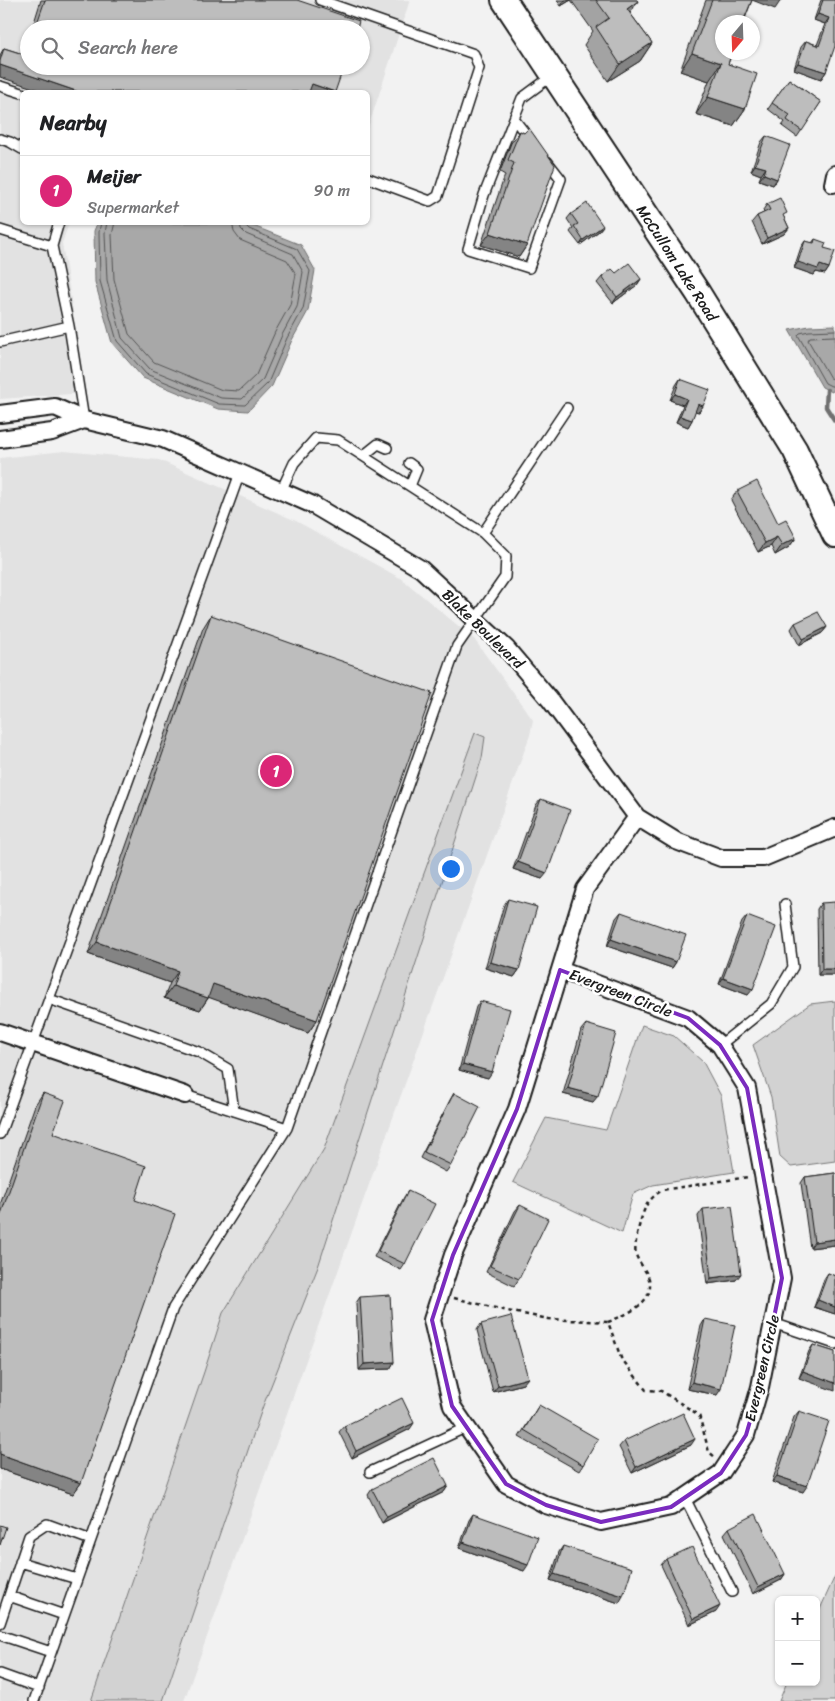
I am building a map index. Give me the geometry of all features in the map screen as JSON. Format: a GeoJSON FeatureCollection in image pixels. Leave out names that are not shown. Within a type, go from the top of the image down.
{"type":"FeatureCollection","features":[{"type":"Feature","properties":{"kind":"street","name":"McCullom Lake Road"},"geometry":{"type":"LineString","coordinates":[[504,0],[698,293],[794,450],[835,535]]}},
{"type":"Feature","properties":{"kind":"street","name":"Blake Boulevard"},"geometry":{"type":"LineString","coordinates":[[0,414],[54,407],[84,420],[163,439],[313,505],[421,569],[506,648],[550,700],[637,817],[676,841],[721,858],[763,858],[835,828]]}},
{"type":"Feature","properties":{"kind":"street"},"geometry":{"type":"LineString","coordinates":[[0,439],[52,432],[84,420]]}},
{"type":"Feature","properties":{"kind":"street","name":"Evergreen Circle"},"geometry":{"type":"LineString","coordinates":[[560,970],[688,1018],[720,1045],[747,1088],[782,1278],[760,1387],[746,1435],[726,1465],[720,1473],[671,1507],[601,1522],[546,1505],[506,1484],[452,1406],[432,1320],[453,1255],[517,1109],[585,889],[637,817]]}},
{"type":"Feature","properties":{"kind":"street"},"geometry":{"type":"LineString","coordinates":[[0,1032],[185,1095]]}},
{"type":"Feature","properties":{"kind":"lane"},"geometry":{"type":"LineString","coordinates":[[320,0],[474,54],[479,68],[438,196],[430,201],[370,179]]}},
{"type":"Feature","properties":{"kind":"lane"},"geometry":{"type":"LineString","coordinates":[[514,119],[561,179],[529,268],[468,249],[484,195],[522,98],[553,75]]}},
{"type":"Feature","properties":{"kind":"lane"},"geometry":{"type":"LineString","coordinates":[[0,86],[20,92]]}},
{"type":"Feature","properties":{"kind":"lane"},"geometry":{"type":"LineString","coordinates":[[0,139],[20,148]]}},
{"type":"Feature","properties":{"kind":"lane"},"geometry":{"type":"LineString","coordinates":[[57,225],[52,246],[69,326],[84,420]]}},
{"type":"Feature","properties":{"kind":"lane"},"geometry":{"type":"LineString","coordinates":[[0,230],[52,246]]}},
{"type":"Feature","properties":{"kind":"lane"},"geometry":{"type":"LineString","coordinates":[[0,342],[69,326]]}},
{"type":"Feature","properties":{"kind":"lane"},"geometry":{"type":"LineString","coordinates":[[483,533],[567,408]]}},
{"type":"Feature","properties":{"kind":"lane"},"geometry":{"type":"LineString","coordinates":[[34,1701],[173,1308],[288,1128],[457,646],[505,577],[506,556],[483,533],[338,440],[316,438],[294,463],[282,491]]}},
{"type":"Feature","properties":{"kind":"lane"},"geometry":{"type":"LineString","coordinates":[[363,456],[378,444],[388,448]]}},
{"type":"Feature","properties":{"kind":"lane"},"geometry":{"type":"LineString","coordinates":[[409,463],[417,469],[410,486]]}},
{"type":"Feature","properties":{"kind":"lane"},"geometry":{"type":"LineString","coordinates":[[0,1134],[240,473]]}},
{"type":"Feature","properties":{"kind":"lane"},"geometry":{"type":"LineString","coordinates":[[720,1045],[771,1004],[793,967],[785,904]]}},
{"type":"Feature","properties":{"kind":"lane"},"geometry":{"type":"LineString","coordinates":[[49,999],[199,1052],[228,1069],[234,1111]]}},
{"type":"Feature","properties":{"kind":"lane"},"geometry":{"type":"LineString","coordinates":[[185,1095],[288,1128]]}},
{"type":"Feature","properties":{"kind":"lane"},"geometry":{"type":"LineString","coordinates":[[773,1323],[835,1344]]}},
{"type":"Feature","properties":{"kind":"lane"},"geometry":{"type":"LineString","coordinates":[[370,1472],[466,1427]]}},
{"type":"Feature","properties":{"kind":"lane"},"geometry":{"type":"LineString","coordinates":[[685,1498],[732,1592]]}},
{"type":"Feature","properties":{"kind":"lane"},"geometry":{"type":"LineString","coordinates":[[0,1623],[29,1536],[48,1524],[91,1540]]}},
{"type":"Feature","properties":{"kind":"lane"},"geometry":{"type":"LineString","coordinates":[[20,1562],[77,1579]]}},
{"type":"Feature","properties":{"kind":"lane"},"geometry":{"type":"LineString","coordinates":[[9,1596],[64,1615]]}},
{"type":"Feature","properties":{"kind":"lane"},"geometry":{"type":"LineString","coordinates":[[0,1635],[52,1652]]}},
{"type":"Feature","properties":{"kind":"lane"},"geometry":{"type":"LineString","coordinates":[[0,1674],[39,1688]]}},
{"type":"Feature","properties":{"kind":"path"},"geometry":{"type":"LineString","coordinates":[[440,1295],[549,1319],[608,1322],[624,1315],[644,1302],[650,1289],[649,1278],[636,1254],[635,1244],[645,1207],[652,1197],[662,1190],[763,1175]]}},
{"type":"Feature","properties":{"kind":"path"},"geometry":{"type":"LineString","coordinates":[[608,1322],[620,1358],[646,1390],[661,1391],[699,1415],[708,1452],[726,1465]]}},
{"type":"Feature","properties":{"kind":"highlighted area"},"geometry":{"type":"Polygon","coordinates":[[[560,970],[688,1018],[720,1045],[747,1088],[782,1278],[760,1387],[746,1435],[721,1473],[671,1507],[601,1522],[546,1505],[506,1484],[452,1406],[432,1320],[453,1255],[517,1109],[560,970]]]}},
{"type":"Feature","properties":{"kind":"shaded area"},"geometry":{"type":"Polygon","coordinates":[[[0,0],[410,0],[370,122],[370,90],[20,90],[20,225],[68,225],[62,243],[86,393],[0,399],[0,0]]]}},
{"type":"Feature","properties":{"kind":"shaded area"},"geometry":{"type":"Polygon","coordinates":[[[64,451],[159,460],[296,521],[402,579],[474,639],[533,720],[530,735],[184,1701],[0,1701],[0,458],[64,451]]]}},
{"type":"Feature","properties":{"kind":"shaded area"},"geometry":{"type":"Polygon","coordinates":[[[475,733],[485,737],[482,758],[318,1267],[263,1406],[163,1701],[91,1701],[223,1313],[324,1149],[475,733]]]}},
{"type":"Feature","properties":{"kind":"shaded area"},"geometry":{"type":"Polygon","coordinates":[[[835,1001],[835,1161],[791,1167],[780,1157],[771,1097],[753,1045],[810,1004],[835,1001]]]}},
{"type":"Feature","properties":{"kind":"shaded area"},"geometry":{"type":"Polygon","coordinates":[[[642,1025],[674,1036],[703,1062],[721,1096],[734,1172],[653,1185],[633,1194],[622,1233],[513,1182],[546,1118],[606,1130],[642,1025]]]}},
{"type":"Feature","properties":{"kind":"shaded area"},"geometry":{"type":"Polygon","coordinates":[[[835,1576],[835,1701],[779,1701],[785,1686],[820,1686],[820,1609],[835,1576]]]}},
{"type":"Feature","properties":{"kind":"water"},"geometry":{"type":"Polygon","coordinates":[[[96,225],[251,225],[301,245],[315,270],[308,311],[292,340],[272,386],[248,411],[218,409],[143,378],[112,343],[95,282],[94,231],[96,225]]]}},
{"type":"Feature","properties":{"kind":"water"},"geometry":{"type":"Polygon","coordinates":[[[835,325],[835,388],[832,392],[822,387],[789,330],[809,326],[835,325]]]}},
{"type":"Feature","properties":{"kind":"building"},"geometry":{"type":"Polygon","coordinates":[[[45,0],[297,0],[356,20],[38,20],[45,0]]]}},
{"type":"Feature","properties":{"kind":"building"},"geometry":{"type":"Polygon","coordinates":[[[596,0],[637,0],[627,9],[652,43],[620,64],[596,27],[609,18],[596,0]]]}},
{"type":"Feature","properties":{"kind":"building"},"geometry":{"type":"Polygon","coordinates":[[[712,0],[752,0],[746,15],[715,15],[715,60],[729,60],[728,64],[757,74],[745,109],[708,97],[721,63],[692,53],[712,0]]]}},
{"type":"Feature","properties":{"kind":"building"},"geometry":{"type":"Polygon","coordinates":[[[823,0],[835,0],[835,46],[826,72],[798,63],[806,41],[819,46],[829,18],[818,14],[823,0]]]}},
{"type":"Feature","properties":{"kind":"building"},"geometry":{"type":"Polygon","coordinates":[[[4,48],[20,53],[20,72],[0,65],[4,48]]]}},
{"type":"Feature","properties":{"kind":"building"},"geometry":{"type":"Polygon","coordinates":[[[29,75],[341,75],[336,90],[329,90],[312,84],[310,90],[73,90],[29,75]]]}},
{"type":"Feature","properties":{"kind":"building"},"geometry":{"type":"Polygon","coordinates":[[[789,79],[821,102],[802,131],[787,120],[790,115],[772,103],[789,79]]]}},
{"type":"Feature","properties":{"kind":"building"},"geometry":{"type":"Polygon","coordinates":[[[529,128],[555,165],[527,245],[490,233],[514,163],[508,160],[520,131],[524,133],[529,128]]]}},
{"type":"Feature","properties":{"kind":"building"},"geometry":{"type":"Polygon","coordinates":[[[766,136],[790,145],[777,179],[764,174],[766,168],[755,165],[766,136]]]}},
{"type":"Feature","properties":{"kind":"building"},"geometry":{"type":"Polygon","coordinates":[[[780,198],[787,213],[783,215],[789,228],[767,238],[757,216],[770,210],[767,204],[780,198]]]}},
{"type":"Feature","properties":{"kind":"building"},"geometry":{"type":"Polygon","coordinates":[[[587,203],[603,226],[583,240],[574,226],[578,224],[571,214],[587,203]]]}},
{"type":"Feature","properties":{"kind":"building"},"geometry":{"type":"Polygon","coordinates":[[[815,239],[826,243],[824,248],[835,251],[829,268],[820,265],[818,269],[798,262],[805,241],[814,243],[815,239]]]}},
{"type":"Feature","properties":{"kind":"building"},"geometry":{"type":"Polygon","coordinates":[[[629,263],[641,279],[617,297],[602,277],[612,269],[616,273],[629,263]]]}},
{"type":"Feature","properties":{"kind":"building"},"geometry":{"type":"Polygon","coordinates":[[[680,379],[710,390],[703,406],[698,404],[692,420],[680,416],[687,399],[675,394],[680,379]]]}},
{"type":"Feature","properties":{"kind":"building"},"geometry":{"type":"Polygon","coordinates":[[[757,481],[778,523],[786,519],[796,538],[782,545],[777,537],[765,543],[737,491],[757,481]]]}},
{"type":"Feature","properties":{"kind":"building"},"geometry":{"type":"Polygon","coordinates":[[[818,612],[827,627],[803,639],[795,623],[818,612]]]}},
{"type":"Feature","properties":{"kind":"building"},"geometry":{"type":"Polygon","coordinates":[[[211,615],[432,693],[317,1020],[213,984],[208,998],[173,986],[178,971],[97,942],[211,615]]]}},
{"type":"Feature","properties":{"kind":"building"},"geometry":{"type":"Polygon","coordinates":[[[541,799],[570,810],[547,873],[518,862],[541,799]]]}},
{"type":"Feature","properties":{"kind":"building"},"geometry":{"type":"Polygon","coordinates":[[[508,899],[537,907],[519,970],[490,962],[508,899]]]}},
{"type":"Feature","properties":{"kind":"building"},"geometry":{"type":"Polygon","coordinates":[[[835,902],[835,969],[822,969],[821,903],[835,902]]]}},
{"type":"Feature","properties":{"kind":"building"},"geometry":{"type":"Polygon","coordinates":[[[621,912],[686,935],[676,962],[611,939],[621,912]]]}},
{"type":"Feature","properties":{"kind":"building"},"geometry":{"type":"Polygon","coordinates":[[[747,916],[776,927],[753,989],[723,978],[747,916]]]}},
{"type":"Feature","properties":{"kind":"building"},"geometry":{"type":"Polygon","coordinates":[[[480,1001],[510,1009],[492,1072],[463,1064],[480,1001]]]}},
{"type":"Feature","properties":{"kind":"building"},"geometry":{"type":"Polygon","coordinates":[[[586,1024],[616,1033],[598,1096],[568,1088],[586,1024]]]}},
{"type":"Feature","properties":{"kind":"building"},"geometry":{"type":"Polygon","coordinates":[[[43,1093],[65,1101],[53,1133],[146,1166],[135,1200],[175,1214],[81,1483],[0,1454],[0,1217],[43,1093]]]}},
{"type":"Feature","properties":{"kind":"building"},"geometry":{"type":"Polygon","coordinates":[[[454,1093],[480,1107],[451,1165],[424,1152],[454,1093]]]}},
{"type":"Feature","properties":{"kind":"building"},"geometry":{"type":"Polygon","coordinates":[[[835,1173],[835,1239],[814,1242],[805,1177],[835,1173]]]}},
{"type":"Feature","properties":{"kind":"building"},"geometry":{"type":"Polygon","coordinates":[[[408,1191],[435,1204],[405,1264],[378,1251],[408,1191]]]}},
{"type":"Feature","properties":{"kind":"building"},"geometry":{"type":"Polygon","coordinates":[[[520,1205],[548,1219],[519,1279],[490,1266],[520,1205]]]}},
{"type":"Feature","properties":{"kind":"building"},"geometry":{"type":"Polygon","coordinates":[[[732,1206],[741,1274],[711,1278],[703,1209],[732,1206]]]}},
{"type":"Feature","properties":{"kind":"building"},"geometry":{"type":"Polygon","coordinates":[[[828,1273],[835,1276],[835,1307],[818,1300],[828,1273]]]}},
{"type":"Feature","properties":{"kind":"building"},"geometry":{"type":"Polygon","coordinates":[[[390,1295],[394,1362],[364,1364],[360,1297],[390,1295]]]}},
{"type":"Feature","properties":{"kind":"building"},"geometry":{"type":"Polygon","coordinates":[[[511,1316],[528,1378],[498,1386],[481,1324],[511,1316]]]}},
{"type":"Feature","properties":{"kind":"building"},"geometry":{"type":"Polygon","coordinates":[[[705,1319],[735,1325],[721,1389],[692,1382],[705,1319]]]}},
{"type":"Feature","properties":{"kind":"building"},"geometry":{"type":"Polygon","coordinates":[[[813,1345],[835,1352],[835,1383],[803,1371],[813,1345]]]}},
{"type":"Feature","properties":{"kind":"building"},"geometry":{"type":"Polygon","coordinates":[[[402,1398],[414,1423],[356,1451],[344,1426],[402,1398]]]}},
{"type":"Feature","properties":{"kind":"building"},"geometry":{"type":"Polygon","coordinates":[[[539,1405],[598,1439],[583,1465],[524,1430],[539,1405]]]}},
{"type":"Feature","properties":{"kind":"building"},"geometry":{"type":"Polygon","coordinates":[[[799,1411],[829,1421],[807,1486],[777,1476],[799,1411]]]}},
{"type":"Feature","properties":{"kind":"building"},"geometry":{"type":"Polygon","coordinates":[[[683,1413],[695,1439],[636,1467],[624,1441],[683,1413]]]}},
{"type":"Feature","properties":{"kind":"building"},"geometry":{"type":"Polygon","coordinates":[[[434,1458],[448,1486],[387,1517],[372,1489],[434,1458]]]}},
{"type":"Feature","properties":{"kind":"building"},"geometry":{"type":"Polygon","coordinates":[[[473,1514],[538,1537],[528,1565],[463,1542],[473,1514]]]}},
{"type":"Feature","properties":{"kind":"building"},"geometry":{"type":"Polygon","coordinates":[[[756,1514],[785,1574],[758,1587],[729,1528],[756,1514]]]}},
{"type":"Feature","properties":{"kind":"building"},"geometry":{"type":"Polygon","coordinates":[[[0,1525],[6,1527],[0,1545],[0,1525]]]}},
{"type":"Feature","properties":{"kind":"building"},"geometry":{"type":"Polygon","coordinates":[[[563,1546],[632,1568],[623,1596],[554,1574],[563,1546]]]}},
{"type":"Feature","properties":{"kind":"building"},"geometry":{"type":"Polygon","coordinates":[[[692,1547],[720,1606],[693,1619],[666,1559],[692,1547]]]}},
{"type":"Feature","properties":{"kind":"waterway"},"geometry":{"type":"LineString","coordinates":[[827,390],[826,407],[835,421]]}},
{"type":"Feature","properties":{"kind":"place","name":"Meijer"},"geometry":{"type":"Point","coordinates":[276,771]}}]}
